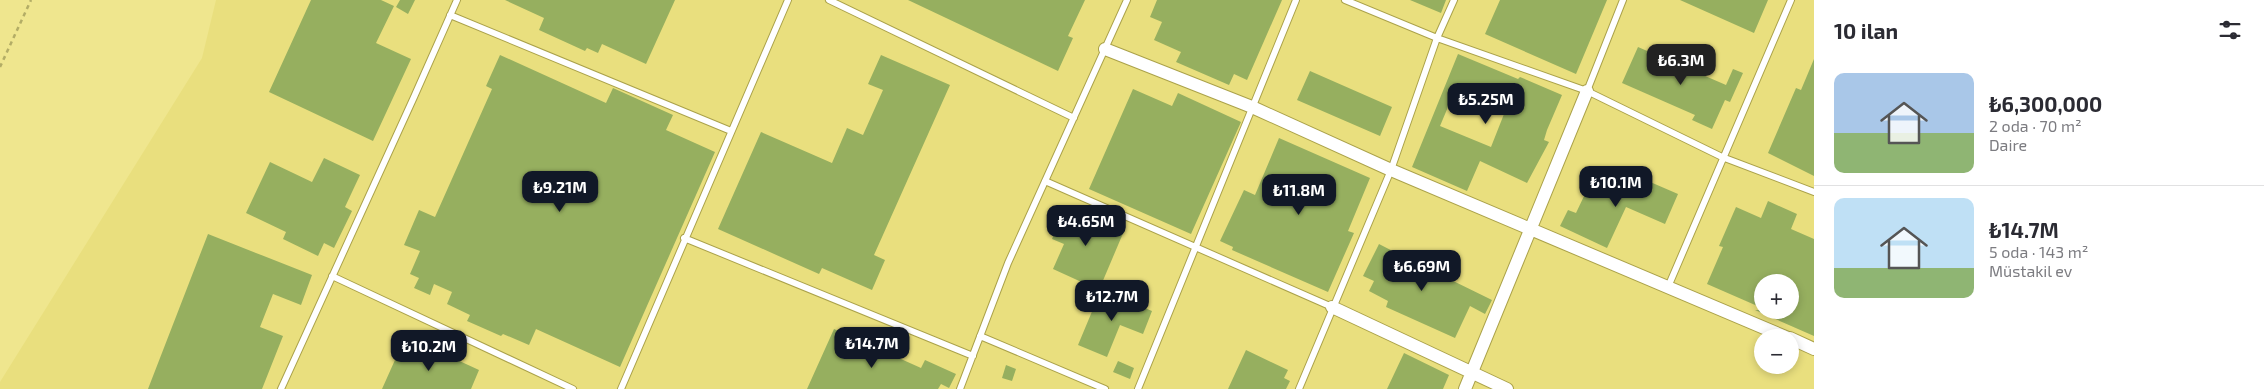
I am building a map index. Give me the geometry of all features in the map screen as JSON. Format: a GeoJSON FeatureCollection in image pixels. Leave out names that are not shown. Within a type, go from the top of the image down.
{"type":"FeatureCollection","features":[{"type":"Feature","properties":{"kind":"street"},"geometry":{"type":"LineString","coordinates":[[1105,49],[1252,107],[1391,170],[1768,329]]}},
{"type":"Feature","properties":{"kind":"street"},"geometry":{"type":"LineString","coordinates":[[1465,389],[1587,91]]}},
{"type":"Feature","properties":{"kind":"street"},"geometry":{"type":"LineString","coordinates":[[1332,308],[1471,374],[1507,389]]}},
{"type":"Feature","properties":{"kind":"street"},"geometry":{"type":"LineString","coordinates":[[1799,342],[1814,349]]}},
{"type":"Feature","properties":{"kind":"lane"},"geometry":{"type":"LineString","coordinates":[[281,389],[457,0]]}},
{"type":"Feature","properties":{"kind":"lane"},"geometry":{"type":"LineString","coordinates":[[621,389],[684,238],[788,0]]}},
{"type":"Feature","properties":{"kind":"lane"},"geometry":{"type":"LineString","coordinates":[[830,0],[1074,118]]}},
{"type":"Feature","properties":{"kind":"lane"},"geometry":{"type":"LineString","coordinates":[[960,389],[1008,263],[1127,0]]}},
{"type":"Feature","properties":{"kind":"lane"},"geometry":{"type":"LineString","coordinates":[[1138,389],[1164,321],[1296,0]]}},
{"type":"Feature","properties":{"kind":"lane"},"geometry":{"type":"LineString","coordinates":[[1345,0],[1438,38],[1587,91],[1722,157],[1814,192]]}},
{"type":"Feature","properties":{"kind":"lane"},"geometry":{"type":"LineString","coordinates":[[1300,389],[1332,308],[1391,170],[1438,38],[1454,0]]}},
{"type":"Feature","properties":{"kind":"lane"},"geometry":{"type":"LineString","coordinates":[[1587,91],[1623,0]]}},
{"type":"Feature","properties":{"kind":"lane"},"geometry":{"type":"LineString","coordinates":[[1668,287],[1790,0]]}},
{"type":"Feature","properties":{"kind":"lane"},"geometry":{"type":"LineString","coordinates":[[450,15],[731,131]]}},
{"type":"Feature","properties":{"kind":"lane"},"geometry":{"type":"LineString","coordinates":[[1045,181],[1332,308]]}},
{"type":"Feature","properties":{"kind":"lane"},"geometry":{"type":"LineString","coordinates":[[684,238],[973,356]]}},
{"type":"Feature","properties":{"kind":"lane"},"geometry":{"type":"LineString","coordinates":[[332,276],[573,389]]}},
{"type":"Feature","properties":{"kind":"lane"},"geometry":{"type":"LineString","coordinates":[[980,336],[1105,389]]}},
{"type":"Feature","properties":{"kind":"path"},"geometry":{"type":"LineString","coordinates":[[0,67],[31,0]]}},
{"type":"Feature","properties":{"kind":"shaded area"},"geometry":{"type":"Polygon","coordinates":[[[216,0],[1814,0],[1814,389],[0,389],[0,382],[202,58],[216,0]]]}},
{"type":"Feature","properties":{"kind":"building"},"geometry":{"type":"Polygon","coordinates":[[[311,0],[381,0],[394,6],[376,43],[411,59],[373,141],[269,92],[311,0]]]}},
{"type":"Feature","properties":{"kind":"building"},"geometry":{"type":"Polygon","coordinates":[[[400,0],[415,0],[408,14],[396,7],[400,0]]]}},
{"type":"Feature","properties":{"kind":"building"},"geometry":{"type":"Polygon","coordinates":[[[505,0],[675,0],[646,64],[602,44],[598,53],[587,48],[585,51],[539,30],[544,18],[505,0]]]}},
{"type":"Feature","properties":{"kind":"building"},"geometry":{"type":"Polygon","coordinates":[[[908,0],[1085,0],[1068,36],[1073,38],[1058,71],[908,0]]]}},
{"type":"Feature","properties":{"kind":"building"},"geometry":{"type":"Polygon","coordinates":[[[1157,0],[1282,0],[1247,80],[1234,74],[1229,85],[1176,62],[1181,52],[1154,40],[1162,22],[1150,17],[1157,0]]]}},
{"type":"Feature","properties":{"kind":"building"},"geometry":{"type":"Polygon","coordinates":[[[1410,0],[1446,0],[1441,13],[1410,0]]]}},
{"type":"Feature","properties":{"kind":"building"},"geometry":{"type":"Polygon","coordinates":[[[1500,0],[1607,0],[1576,74],[1485,34],[1500,0]]]}},
{"type":"Feature","properties":{"kind":"building"},"geometry":{"type":"Polygon","coordinates":[[[1680,0],[1768,0],[1754,33],[1680,0]]]}},
{"type":"Feature","properties":{"kind":"building"},"geometry":{"type":"Polygon","coordinates":[[[1638,47],[1726,85],[1733,69],[1743,73],[1730,102],[1725,100],[1712,129],[1692,120],[1695,115],[1622,83],[1638,47]]]}},
{"type":"Feature","properties":{"kind":"building"},"geometry":{"type":"Polygon","coordinates":[[[1458,54],[1562,95],[1544,140],[1549,142],[1527,183],[1480,161],[1467,191],[1412,167],[1458,54]],[[1456,88],[1440,126],[1491,147],[1506,109],[1456,88]]]}},
{"type":"Feature","properties":{"kind":"building"},"geometry":{"type":"Polygon","coordinates":[[[500,55],[606,103],[613,88],[673,115],[666,130],[715,152],[620,367],[536,329],[529,345],[503,334],[501,336],[467,321],[470,315],[447,304],[452,292],[434,284],[430,295],[414,288],[419,278],[410,274],[420,251],[404,245],[419,210],[435,217],[492,89],[486,86],[500,55]]]}},
{"type":"Feature","properties":{"kind":"building"},"geometry":{"type":"Polygon","coordinates":[[[881,55],[950,85],[874,255],[885,260],[872,290],[822,268],[819,274],[718,229],[761,132],[832,163],[847,128],[863,135],[883,90],[868,84],[881,55]]]}},
{"type":"Feature","properties":{"kind":"building"},"geometry":{"type":"Polygon","coordinates":[[[1814,59],[1814,176],[1768,153],[1796,88],[1801,90],[1814,59]]]}},
{"type":"Feature","properties":{"kind":"building"},"geometry":{"type":"Polygon","coordinates":[[[1310,71],[1392,107],[1380,136],[1297,100],[1310,71]]]}},
{"type":"Feature","properties":{"kind":"building"},"geometry":{"type":"Polygon","coordinates":[[[1133,89],[1172,106],[1178,93],[1241,122],[1191,234],[1089,189],[1133,89]]]}},
{"type":"Feature","properties":{"kind":"building"},"geometry":{"type":"Polygon","coordinates":[[[1279,138],[1370,178],[1348,231],[1354,233],[1328,292],[1232,250],[1233,247],[1220,241],[1244,190],[1255,195],[1279,138]]]}},
{"type":"Feature","properties":{"kind":"building"},"geometry":{"type":"Polygon","coordinates":[[[324,158],[360,175],[345,207],[352,211],[334,248],[324,243],[318,256],[283,239],[286,232],[246,213],[270,162],[312,182],[324,158]]]}},
{"type":"Feature","properties":{"kind":"building"},"geometry":{"type":"Polygon","coordinates":[[[1594,175],[1634,194],[1641,178],[1678,194],[1665,224],[1626,207],[1607,248],[1560,226],[1568,210],[1576,213],[1594,175]]]}},
{"type":"Feature","properties":{"kind":"building"},"geometry":{"type":"Polygon","coordinates":[[[1768,201],[1797,214],[1791,229],[1814,239],[1814,336],[1775,319],[1799,319],[1799,274],[1754,274],[1754,305],[1707,284],[1723,247],[1719,246],[1736,207],[1761,218],[1768,201]]]}},
{"type":"Feature","properties":{"kind":"building"},"geometry":{"type":"Polygon","coordinates":[[[1066,206],[1124,231],[1099,290],[1053,269],[1064,244],[1052,239],[1066,206]]]}},
{"type":"Feature","properties":{"kind":"building"},"geometry":{"type":"Polygon","coordinates":[[[208,234],[312,275],[301,305],[273,294],[260,327],[283,336],[262,389],[148,389],[208,234]]]}},
{"type":"Feature","properties":{"kind":"building"},"geometry":{"type":"Polygon","coordinates":[[[1379,244],[1492,300],[1485,314],[1470,306],[1455,338],[1386,307],[1388,301],[1369,291],[1374,281],[1363,276],[1379,244]]]}},
{"type":"Feature","properties":{"kind":"building"},"geometry":{"type":"Polygon","coordinates":[[[1101,290],[1152,311],[1143,334],[1120,325],[1107,357],[1078,345],[1101,290]]]}},
{"type":"Feature","properties":{"kind":"building"},"geometry":{"type":"Polygon","coordinates":[[[834,329],[921,368],[925,360],[956,374],[949,388],[941,384],[938,389],[807,389],[834,329]]]}},
{"type":"Feature","properties":{"kind":"building"},"geometry":{"type":"Polygon","coordinates":[[[403,342],[437,357],[440,352],[479,370],[471,389],[382,389],[403,342]]]}},
{"type":"Feature","properties":{"kind":"building"},"geometry":{"type":"Polygon","coordinates":[[[1246,350],[1288,370],[1284,378],[1290,381],[1286,389],[1228,389],[1246,350]]]}},
{"type":"Feature","properties":{"kind":"building"},"geometry":{"type":"Polygon","coordinates":[[[1404,353],[1449,375],[1443,389],[1387,389],[1404,353]]]}},
{"type":"Feature","properties":{"kind":"building"},"geometry":{"type":"Polygon","coordinates":[[[1118,361],[1134,368],[1130,379],[1113,372],[1118,361]]]}},
{"type":"Feature","properties":{"kind":"building"},"geometry":{"type":"Polygon","coordinates":[[[1006,365],[1016,369],[1012,381],[1002,378],[1006,365]]]}}]}
